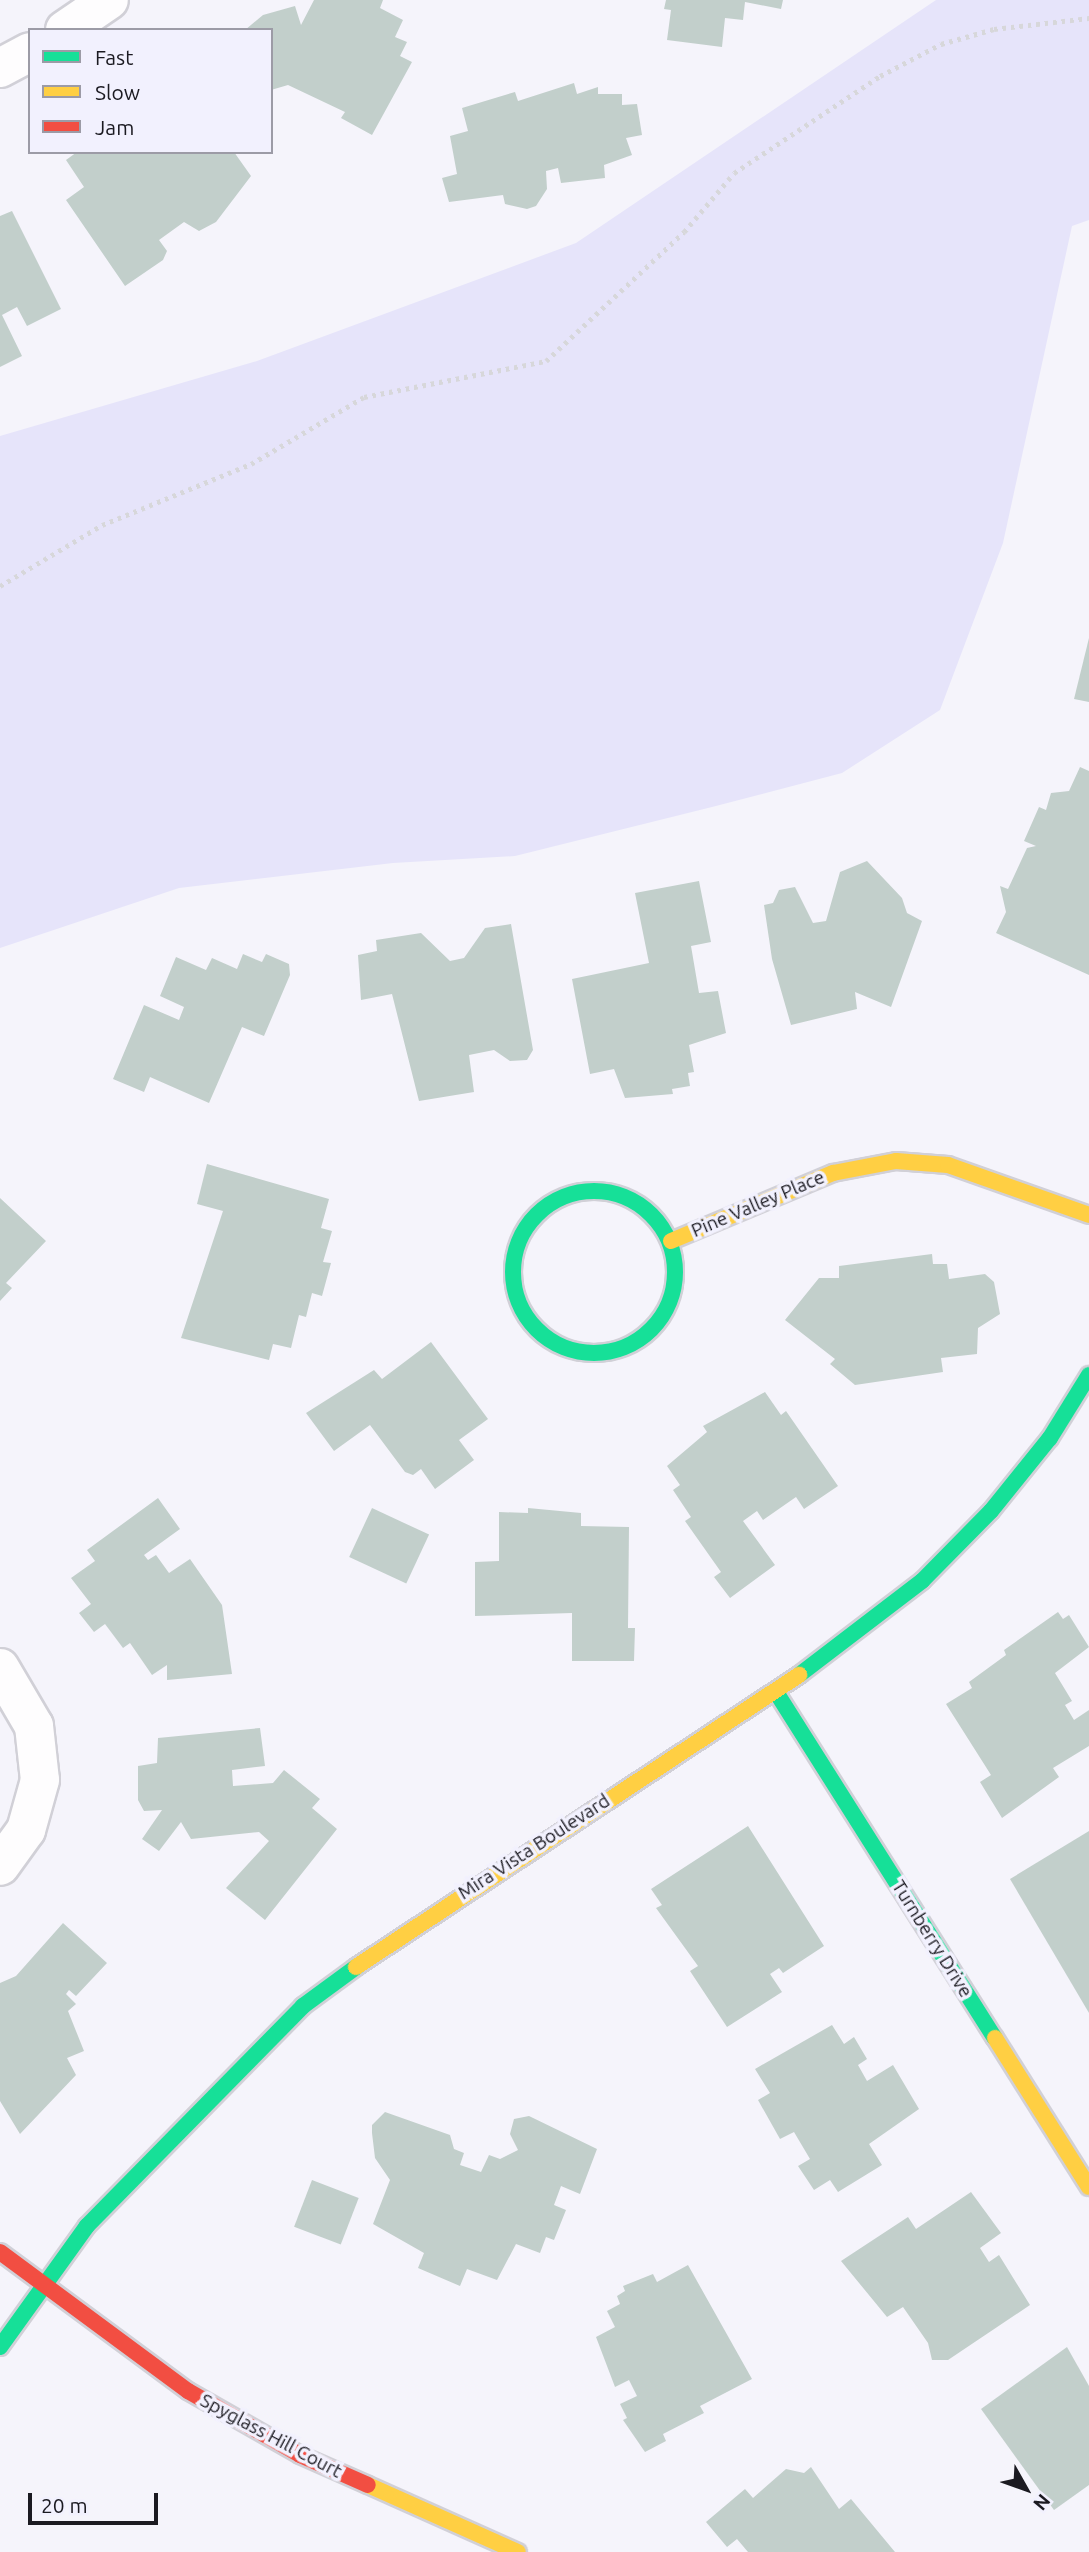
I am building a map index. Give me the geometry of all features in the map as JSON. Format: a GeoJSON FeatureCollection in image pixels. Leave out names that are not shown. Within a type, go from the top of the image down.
{"type":"FeatureCollection","features":[{"type":"Feature","properties":{"kind":"street"},"geometry":{"type":"LineString","coordinates":[[68,28],[110,0]]}},
{"type":"Feature","properties":{"kind":"street"},"geometry":{"type":"LineString","coordinates":[[0,68],[28,53]]}},
{"type":"Feature","properties":{"kind":"street","name":"Pine Valley Place"},"geometry":{"type":"LineString","coordinates":[[671,1241],[833,1173],[896,1161],[948,1165],[1089,1215]]}},
{"type":"Feature","properties":{"kind":"street","name":"Pine Valley Place"},"geometry":{"type":"LineString","coordinates":[[606,1190],[646,1207],[671,1241],[675,1284],[658,1323],[624,1348],[582,1353],[552,1341],[543,1336],[517,1302],[513,1260],[529,1221],[564,1195],[606,1190]]}},
{"type":"Feature","properties":{"kind":"street","name":"Mira Vista Boulevard"},"geometry":{"type":"LineString","coordinates":[[0,2347],[87,2226],[303,2006],[430,1914],[842,1647],[952,1551],[1050,1438],[1089,1375]]}},
{"type":"Feature","properties":{"kind":"street"},"geometry":{"type":"LineString","coordinates":[[0,1668],[34,1726],[40,1780],[26,1830],[0,1866]]}},
{"type":"Feature","properties":{"kind":"street","name":"Turnberry Drive"},"geometry":{"type":"LineString","coordinates":[[776,1692],[1089,2187]]}},
{"type":"Feature","properties":{"kind":"street","name":"Spyglass Hill Court"},"geometry":{"type":"LineString","coordinates":[[0,2252],[42,2288],[188,2392],[289,2449],[518,2552]]}},
{"type":"Feature","properties":{"kind":"path"},"geometry":{"type":"LineString","coordinates":[[0,586],[102,525],[251,464],[364,397],[546,361],[684,232],[734,173],[880,76],[941,44],[994,29],[1089,18]]}},
{"type":"Feature","properties":{"kind":"shaded area"},"geometry":{"type":"Polygon","coordinates":[[[936,0],[1089,0],[1089,220],[1072,226],[1003,543],[940,710],[842,773],[712,807],[515,856],[393,863],[179,888],[0,948],[0,436],[257,361],[576,243],[936,0]]]}},
{"type":"Feature","properties":{"kind":"building"},"geometry":{"type":"Polygon","coordinates":[[[314,0],[383,0],[380,8],[403,20],[395,37],[407,42],[400,56],[412,62],[372,135],[341,118],[345,112],[288,85],[273,89],[273,28],[247,28],[263,15],[295,6],[301,25],[314,0]]]}},
{"type":"Feature","properties":{"kind":"building"},"geometry":{"type":"Polygon","coordinates":[[[666,0],[783,0],[781,9],[745,2],[743,20],[725,18],[722,47],[667,40],[671,10],[664,9],[666,0]]]}},
{"type":"Feature","properties":{"kind":"building"},"geometry":{"type":"Polygon","coordinates":[[[574,83],[577,94],[598,87],[598,94],[622,94],[622,105],[637,104],[642,135],[626,138],[632,155],[604,165],[605,178],[561,183],[558,168],[546,171],[547,189],[536,206],[527,209],[505,204],[503,195],[449,202],[442,178],[457,174],[450,136],[468,131],[462,108],[515,92],[518,101],[574,83]]]}},
{"type":"Feature","properties":{"kind":"building"},"geometry":{"type":"Polygon","coordinates":[[[74,154],[235,154],[251,176],[216,222],[199,231],[184,222],[159,240],[167,251],[163,260],[125,286],[66,200],[84,187],[66,160],[74,154]]]}},
{"type":"Feature","properties":{"kind":"building"},"geometry":{"type":"Polygon","coordinates":[[[12,211],[61,309],[27,326],[17,307],[2,315],[22,356],[0,367],[0,216],[12,211]]]}},
{"type":"Feature","properties":{"kind":"building"},"geometry":{"type":"Polygon","coordinates":[[[1089,638],[1089,702],[1074,699],[1089,638]]]}},
{"type":"Feature","properties":{"kind":"building"},"geometry":{"type":"Polygon","coordinates":[[[1080,767],[1089,771],[1089,975],[996,933],[1006,912],[1000,886],[1008,889],[1027,848],[1036,846],[1024,841],[1039,807],[1046,810],[1051,793],[1069,791],[1080,767]]]}},
{"type":"Feature","properties":{"kind":"building"},"geometry":{"type":"Polygon","coordinates":[[[867,861],[902,898],[907,913],[922,921],[891,1007],[855,992],[857,1009],[791,1025],[772,959],[764,905],[773,903],[779,890],[795,887],[813,923],[826,921],[840,872],[867,861]]]}},
{"type":"Feature","properties":{"kind":"building"},"geometry":{"type":"Polygon","coordinates":[[[699,881],[711,942],[691,946],[699,993],[718,991],[726,1033],[689,1045],[694,1072],[688,1073],[690,1086],[672,1089],[673,1094],[625,1098],[614,1069],[590,1074],[572,979],[649,963],[635,893],[699,881]]]}},
{"type":"Feature","properties":{"kind":"building"},"geometry":{"type":"Polygon","coordinates":[[[511,924],[533,1050],[527,1060],[510,1061],[494,1050],[469,1055],[474,1092],[419,1101],[392,994],[361,1000],[358,955],[377,951],[376,940],[421,933],[450,961],[464,958],[485,928],[511,924]]]}},
{"type":"Feature","properties":{"kind":"building"},"geometry":{"type":"Polygon","coordinates":[[[243,954],[262,962],[266,954],[289,964],[290,975],[264,1036],[242,1027],[209,1103],[150,1077],[144,1092],[113,1079],[144,1005],[179,1020],[184,1007],[160,996],[176,957],[206,970],[212,958],[237,969],[243,954]]]}},
{"type":"Feature","properties":{"kind":"building"},"geometry":{"type":"Polygon","coordinates":[[[207,1164],[329,1199],[321,1228],[332,1231],[323,1262],[331,1263],[322,1296],[312,1293],[306,1317],[299,1315],[291,1348],[273,1344],[269,1360],[181,1338],[223,1211],[197,1204],[207,1164]]]}},
{"type":"Feature","properties":{"kind":"building"},"geometry":{"type":"Polygon","coordinates":[[[0,1198],[46,1241],[6,1283],[12,1288],[0,1301],[0,1198]]]}},
{"type":"Feature","properties":{"kind":"building"},"geometry":{"type":"Polygon","coordinates":[[[932,1254],[933,1264],[947,1264],[949,1279],[985,1274],[994,1282],[1000,1314],[978,1328],[977,1354],[941,1358],[943,1372],[855,1385],[830,1364],[835,1359],[785,1320],[819,1278],[839,1278],[839,1266],[932,1254]]]}},
{"type":"Feature","properties":{"kind":"building"},"geometry":{"type":"Polygon","coordinates":[[[431,1342],[488,1419],[459,1440],[474,1460],[435,1489],[421,1469],[413,1475],[405,1472],[370,1425],[334,1451],[306,1413],[374,1370],[382,1379],[431,1342]]]}},
{"type":"Feature","properties":{"kind":"building"},"geometry":{"type":"Polygon","coordinates":[[[765,1392],[781,1415],[786,1411],[838,1486],[804,1509],[796,1497],[763,1520],[757,1511],[743,1521],[775,1565],[730,1598],[714,1577],[721,1572],[685,1521],[691,1517],[673,1490],[680,1485],[667,1466],[707,1432],[703,1426],[765,1392]]]}},
{"type":"Feature","properties":{"kind":"building"},"geometry":{"type":"Polygon","coordinates":[[[158,1498],[180,1529],[144,1555],[148,1560],[156,1555],[169,1573],[190,1559],[222,1605],[232,1674],[167,1680],[167,1665],[152,1675],[130,1643],[123,1648],[105,1624],[94,1632],[79,1613],[91,1604],[71,1578],[95,1561],[87,1550],[158,1498]]]}},
{"type":"Feature","properties":{"kind":"building"},"geometry":{"type":"Polygon","coordinates":[[[372,1508],[429,1535],[406,1584],[349,1557],[372,1508]]]}},
{"type":"Feature","properties":{"kind":"building"},"geometry":{"type":"Polygon","coordinates":[[[528,1508],[581,1513],[581,1526],[629,1527],[628,1628],[635,1628],[634,1661],[572,1661],[572,1613],[475,1616],[475,1562],[499,1561],[499,1512],[528,1513],[528,1508]]]}},
{"type":"Feature","properties":{"kind":"building"},"geometry":{"type":"Polygon","coordinates":[[[1058,1612],[1063,1619],[1069,1615],[1089,1647],[1055,1673],[1072,1701],[1065,1705],[1074,1720],[1089,1710],[1089,1746],[1053,1768],[1059,1777],[1002,1818],[980,1782],[991,1775],[946,1704],[972,1688],[969,1682],[1006,1655],[1004,1650],[1058,1612]]]}},
{"type":"Feature","properties":{"kind":"building"},"geometry":{"type":"Polygon","coordinates":[[[260,1728],[265,1766],[232,1770],[233,1786],[273,1783],[284,1770],[320,1799],[312,1808],[337,1829],[265,1920],[226,1888],[269,1841],[259,1832],[191,1839],[181,1822],[159,1851],[142,1839],[162,1810],[144,1811],[138,1800],[138,1766],[157,1763],[158,1738],[260,1728]]]}},
{"type":"Feature","properties":{"kind":"building"},"geometry":{"type":"Polygon","coordinates":[[[748,1826],[824,1946],[783,1973],[779,1968],[770,1974],[782,1992],[727,2027],[690,1971],[698,1966],[656,1908],[662,1905],[651,1889],[748,1826]]]}},
{"type":"Feature","properties":{"kind":"building"},"geometry":{"type":"Polygon","coordinates":[[[1089,1831],[1089,2013],[1010,1879],[1089,1831]]]}},
{"type":"Feature","properties":{"kind":"building"},"geometry":{"type":"Polygon","coordinates":[[[63,1923],[107,1963],[76,1996],[69,1990],[66,1994],[76,2004],[68,2011],[84,2051],[67,2058],[76,2075],[20,2134],[0,2101],[0,1983],[16,1976],[63,1923]]]}},
{"type":"Feature","properties":{"kind":"building"},"geometry":{"type":"Polygon","coordinates":[[[832,2025],[844,2044],[854,2037],[867,2059],[858,2065],[867,2081],[893,2065],[919,2109],[869,2144],[882,2165],[838,2192],[830,2180],[814,2190],[798,2166],[810,2159],[794,2132],[780,2139],[758,2100],[770,2093],[755,2069],[832,2025]]]}},
{"type":"Feature","properties":{"kind":"building"},"geometry":{"type":"Polygon","coordinates":[[[385,2112],[450,2135],[454,2149],[464,2153],[460,2165],[481,2172],[489,2155],[500,2159],[518,2150],[510,2134],[514,2119],[529,2116],[597,2149],[580,2194],[561,2186],[554,2205],[566,2210],[554,2240],[546,2237],[540,2253],[516,2244],[497,2280],[467,2269],[460,2286],[418,2268],[424,2253],[373,2224],[390,2180],[375,2158],[372,2133],[372,2125],[385,2112]]]}},
{"type":"Feature","properties":{"kind":"building"},"geometry":{"type":"Polygon","coordinates":[[[312,2180],[359,2198],[341,2245],[294,2227],[312,2180]]]}},
{"type":"Feature","properties":{"kind":"building"},"geometry":{"type":"Polygon","coordinates":[[[971,2192],[1001,2233],[980,2248],[989,2262],[999,2255],[1030,2305],[948,2360],[932,2360],[928,2343],[903,2307],[887,2317],[841,2261],[908,2217],[916,2229],[971,2192]]]}},
{"type":"Feature","properties":{"kind":"building"},"geometry":{"type":"Polygon","coordinates":[[[688,2265],[752,2379],[700,2406],[704,2413],[663,2434],[666,2441],[645,2452],[623,2420],[627,2418],[620,2404],[637,2396],[629,2380],[615,2387],[596,2337],[615,2327],[607,2311],[620,2304],[617,2296],[625,2291],[623,2286],[653,2274],[657,2282],[688,2265]]]}},
{"type":"Feature","properties":{"kind":"building"},"geometry":{"type":"Polygon","coordinates":[[[1067,2347],[1089,2386],[1089,2485],[1054,2510],[981,2409],[1067,2347]]]}},
{"type":"Feature","properties":{"kind":"building"},"geometry":{"type":"Polygon","coordinates":[[[811,2467],[839,2509],[851,2499],[895,2552],[748,2552],[737,2539],[727,2547],[706,2522],[745,2489],[753,2498],[786,2469],[804,2473],[811,2467]]]}},
{"type":"Feature","properties":{"kind":"traffic: fast"},"geometry":{"type":"LineString","coordinates":[[594,1191],[625,1198],[651,1215],[668,1241],[675,1272],[668,1303],[651,1329],[625,1346],[594,1353],[563,1346],[537,1329],[520,1303],[513,1272],[520,1241],[537,1215],[563,1198],[594,1191]]}},
{"type":"Feature","properties":{"kind":"traffic: fast"},"geometry":{"type":"LineString","coordinates":[[799,1675],[922,1581],[991,1511],[1050,1438],[1089,1375]]}},
{"type":"Feature","properties":{"kind":"traffic: fast"},"geometry":{"type":"LineString","coordinates":[[776,1692],[995,2038]]}},
{"type":"Feature","properties":{"kind":"traffic: fast"},"geometry":{"type":"LineString","coordinates":[[0,2347],[87,2226],[303,2006],[356,1967]]}},
{"type":"Feature","properties":{"kind":"traffic: slow"},"geometry":{"type":"LineString","coordinates":[[671,1241],[833,1173],[896,1161],[948,1165],[1089,1215]]}},
{"type":"Feature","properties":{"kind":"traffic: slow"},"geometry":{"type":"LineString","coordinates":[[356,1967],[799,1675]]}},
{"type":"Feature","properties":{"kind":"traffic: slow"},"geometry":{"type":"LineString","coordinates":[[995,2038],[1089,2187]]}},
{"type":"Feature","properties":{"kind":"traffic: slow"},"geometry":{"type":"LineString","coordinates":[[368,2485],[518,2552]]}},
{"type":"Feature","properties":{"kind":"traffic: jam"},"geometry":{"type":"LineString","coordinates":[[0,2252],[188,2391],[300,2455],[368,2485]]}}]}
